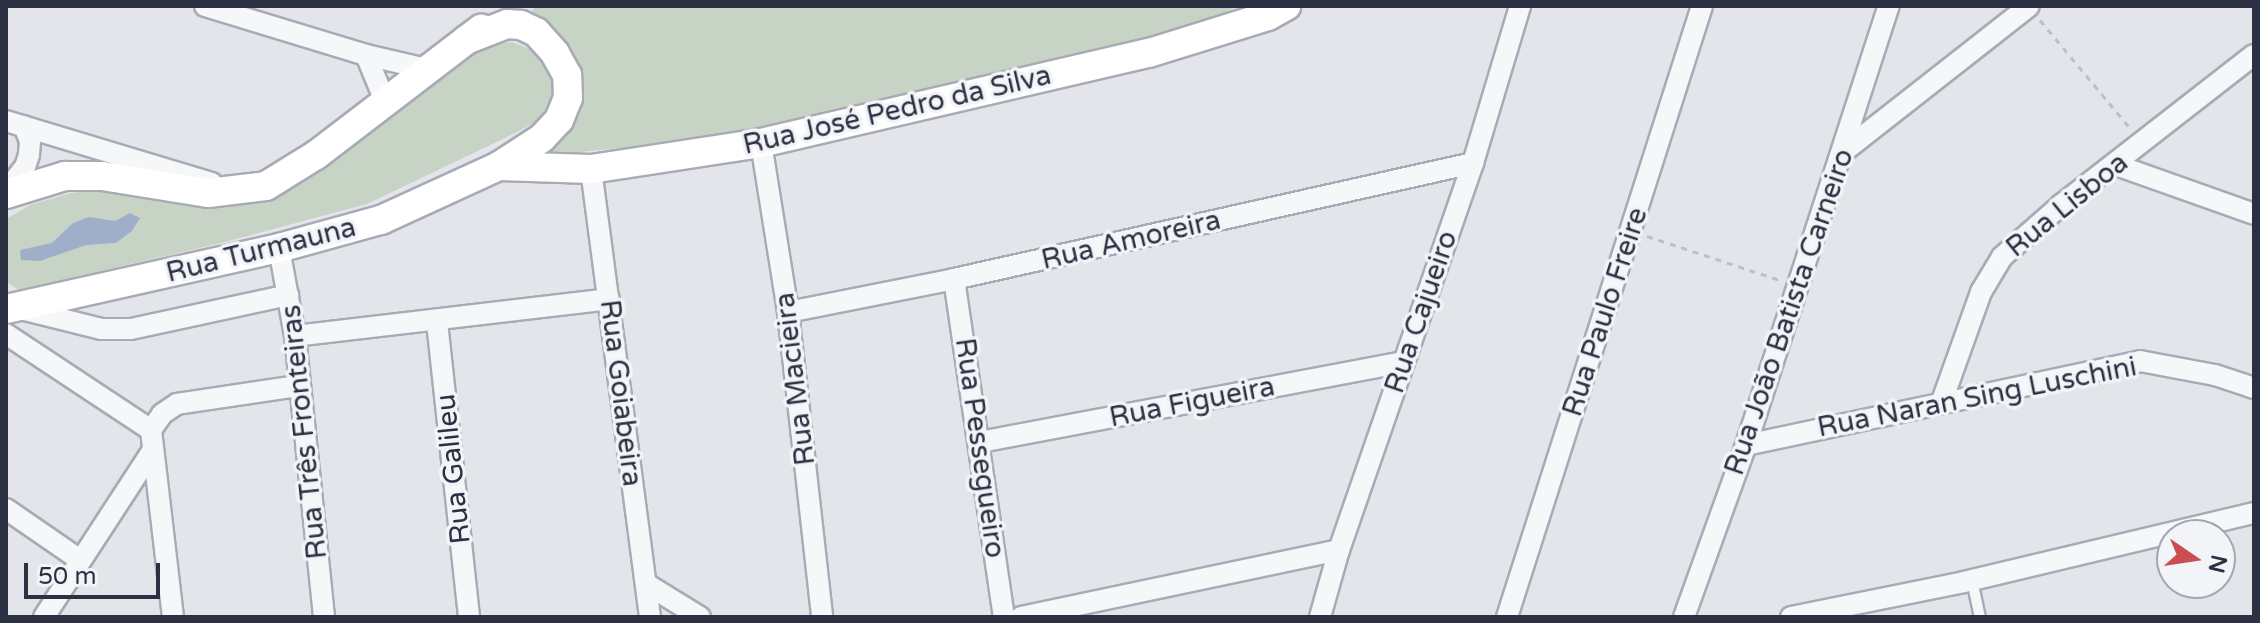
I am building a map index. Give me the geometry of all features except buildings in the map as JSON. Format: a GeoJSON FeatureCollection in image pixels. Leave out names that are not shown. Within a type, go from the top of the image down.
{"type":"FeatureCollection","features":[{"type":"Feature","properties":{"kind":"main road"},"geometry":{"type":"LineString","coordinates":[[6,192],[65,176],[102,176],[208,193],[266,186],[290,174],[514,6]]}},
{"type":"Feature","properties":{"kind":"main road","name":"Rua José Pedro da Silva"},"geometry":{"type":"LineString","coordinates":[[499,166],[591,169],[761,143],[1149,53],[1268,16],[1286,6]]}},
{"type":"Feature","properties":{"kind":"main road","name":"Rua Turmauna"},"geometry":{"type":"LineString","coordinates":[[8,314],[381,220],[499,166],[542,138],[559,120],[568,98],[567,75],[555,53],[536,32],[521,25],[507,24],[466,40]]}},
{"type":"Feature","properties":{"kind":"street"},"geometry":{"type":"LineString","coordinates":[[205,6],[366,55],[426,69]]}},
{"type":"Feature","properties":{"kind":"street","name":"Rua Cajueiro"},"geometry":{"type":"LineString","coordinates":[[1320,617],[1339,550],[1473,163],[1520,6]]}},
{"type":"Feature","properties":{"kind":"street","name":"Rua Paulo Freire"},"geometry":{"type":"LineString","coordinates":[[1507,617],[1702,6]]}},
{"type":"Feature","properties":{"kind":"street","name":"Rua João Batista Carneiro"},"geometry":{"type":"LineString","coordinates":[[1684,617],[1746,445],[1889,6]]}},
{"type":"Feature","properties":{"kind":"street"},"geometry":{"type":"LineString","coordinates":[[1843,152],[2029,6]]}},
{"type":"Feature","properties":{"kind":"street"},"geometry":{"type":"LineString","coordinates":[[366,55],[385,101]]}},
{"type":"Feature","properties":{"kind":"street","name":"Rua Lisboa"},"geometry":{"type":"LineString","coordinates":[[1942,401],[1981,292],[2002,257],[2061,205],[2254,55]]}},
{"type":"Feature","properties":{"kind":"street"},"geometry":{"type":"LineString","coordinates":[[15,123],[239,191]]}},
{"type":"Feature","properties":{"kind":"street"},"geometry":{"type":"LineString","coordinates":[[6,192],[29,155],[30,141],[15,123]]}},
{"type":"Feature","properties":{"kind":"street","name":"Rua Macieira"},"geometry":{"type":"LineString","coordinates":[[761,143],[788,312],[822,617]]}},
{"type":"Feature","properties":{"kind":"street","name":"Rua Amoreira"},"geometry":{"type":"LineString","coordinates":[[788,312],[954,279],[1473,163]]}},
{"type":"Feature","properties":{"kind":"street"},"geometry":{"type":"LineString","coordinates":[[2116,165],[2254,214]]}},
{"type":"Feature","properties":{"kind":"street","name":"Rua Goiabeira"},"geometry":{"type":"LineString","coordinates":[[591,169],[650,617]]}},
{"type":"Feature","properties":{"kind":"street","name":"Rua Três Fronteiras"},"geometry":{"type":"LineString","coordinates":[[279,248],[295,336],[324,617]]}},
{"type":"Feature","properties":{"kind":"street","name":"Rua Pessegueiro"},"geometry":{"type":"LineString","coordinates":[[954,279],[1004,617]]}},
{"type":"Feature","properties":{"kind":"street","name":"Rua Turmauna"},"geometry":{"type":"LineString","coordinates":[[8,314],[101,329],[131,329],[288,295]]}},
{"type":"Feature","properties":{"kind":"street"},"geometry":{"type":"LineString","coordinates":[[295,336],[437,322],[609,299]]}},
{"type":"Feature","properties":{"kind":"street"},"geometry":{"type":"LineString","coordinates":[[8,314],[152,440],[173,617]]}},
{"type":"Feature","properties":{"kind":"street","name":"Rua Galileu"},"geometry":{"type":"LineString","coordinates":[[437,322],[469,617]]}},
{"type":"Feature","properties":{"kind":"street","name":"Rua Naran Sing Luschini"},"geometry":{"type":"LineString","coordinates":[[1746,445],[2140,361],[2201,371],[2254,388]]}},
{"type":"Feature","properties":{"kind":"street","name":"Rua Figueira"},"geometry":{"type":"LineString","coordinates":[[980,442],[1403,362]]}},
{"type":"Feature","properties":{"kind":"street"},"geometry":{"type":"LineString","coordinates":[[44,617],[152,440],[162,414],[177,404],[298,386]]}},
{"type":"Feature","properties":{"kind":"street"},"geometry":{"type":"LineString","coordinates":[[6,509],[80,560]]}},
{"type":"Feature","properties":{"kind":"street"},"geometry":{"type":"LineString","coordinates":[[1791,617],[1972,580],[2254,513]]}},
{"type":"Feature","properties":{"kind":"street"},"geometry":{"type":"LineString","coordinates":[[1021,617],[1339,550]]}},
{"type":"Feature","properties":{"kind":"street"},"geometry":{"type":"LineString","coordinates":[[648,585],[700,617]]}},
{"type":"Feature","properties":{"kind":"lane"},"geometry":{"type":"LineString","coordinates":[[1972,580],[1980,617]]}},
{"type":"Feature","properties":{"kind":"path"},"geometry":{"type":"LineString","coordinates":[[2029,6],[2143,143]]}},
{"type":"Feature","properties":{"kind":"path"},"geometry":{"type":"LineString","coordinates":[[1632,231],[1799,286]]}},
{"type":"Feature","properties":{"kind":"green space"},"geometry":{"type":"Polygon","coordinates":[[[536,6],[1238,6],[1196,26],[750,136],[547,155],[536,154],[572,104],[528,15],[536,6]]]}},
{"type":"Feature","properties":{"kind":"green space"},"geometry":{"type":"Polygon","coordinates":[[[512,42],[532,50],[553,66],[558,96],[544,118],[367,204],[221,243],[19,290],[6,282],[6,219],[30,205],[71,193],[120,187],[197,206],[262,202],[353,142],[483,45],[512,42]]]}},
{"type":"Feature","properties":{"kind":"water"},"geometry":{"type":"Polygon","coordinates":[[[130,213],[140,218],[132,231],[116,243],[86,245],[40,261],[21,260],[20,250],[52,243],[73,223],[89,217],[115,221],[130,213]]]}}]}
